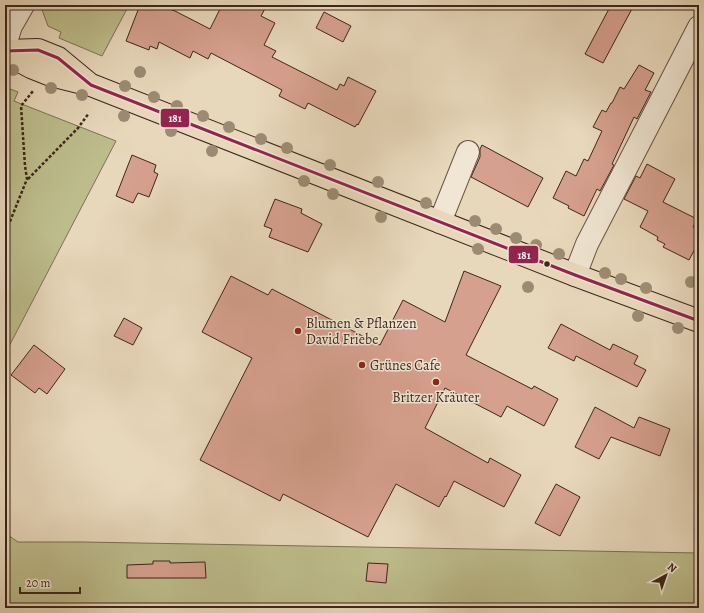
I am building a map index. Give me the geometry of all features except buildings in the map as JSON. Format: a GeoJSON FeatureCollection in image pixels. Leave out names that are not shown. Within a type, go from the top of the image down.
{"type":"FeatureCollection","features":[{"type":"Feature","properties":{"kind":"main road"},"geometry":{"type":"LineString","coordinates":[[5,52],[31,67],[51,75],[91,85],[699,322]]}},
{"type":"Feature","properties":{"kind":"street"},"geometry":{"type":"LineString","coordinates":[[5,44],[11,26],[23,5]]}},
{"type":"Feature","properties":{"kind":"street"},"geometry":{"type":"LineString","coordinates":[[575,274],[587,244],[699,27]]}},
{"type":"Feature","properties":{"kind":"street"},"geometry":{"type":"LineString","coordinates":[[440,222],[468,152]]}},
{"type":"Feature","properties":{"kind":"path"},"geometry":{"type":"LineString","coordinates":[[27,179],[21,106],[33,91]]}},
{"type":"Feature","properties":{"kind":"path"},"geometry":{"type":"LineString","coordinates":[[5,246],[9,224],[27,179],[78,128],[89,113]]}},
{"type":"Feature","properties":{"kind":"shaded area"},"geometry":{"type":"Polygon","coordinates":[[[42,5],[129,5],[102,56],[59,38],[61,32],[48,26],[41,7],[42,5]]]}},
{"type":"Feature","properties":{"kind":"shaded area"},"geometry":{"type":"Polygon","coordinates":[[[5,87],[18,92],[14,101],[116,141],[5,354],[5,87]]]}},
{"type":"Feature","properties":{"kind":"shaded area"},"geometry":{"type":"Polygon","coordinates":[[[5,533],[18,542],[699,553],[699,608],[5,608],[5,533]]]}},
{"type":"Feature","properties":{"kind":"transit line","name":"181"},"geometry":{"type":"LineString","coordinates":[[5,51],[38,50],[58,58],[91,85],[575,275],[699,321]]}},
{"type":"Feature","properties":{"kind":"place","name":"Blumen & Pflanzen David Friebe"},"geometry":{"type":"Point","coordinates":[298,331]}},
{"type":"Feature","properties":{"kind":"place","name":"Grünes Cafe"},"geometry":{"type":"Point","coordinates":[362,365]}},
{"type":"Feature","properties":{"kind":"place","name":"Britzer Kräuter"},"geometry":{"type":"Point","coordinates":[436,382]}}]}
